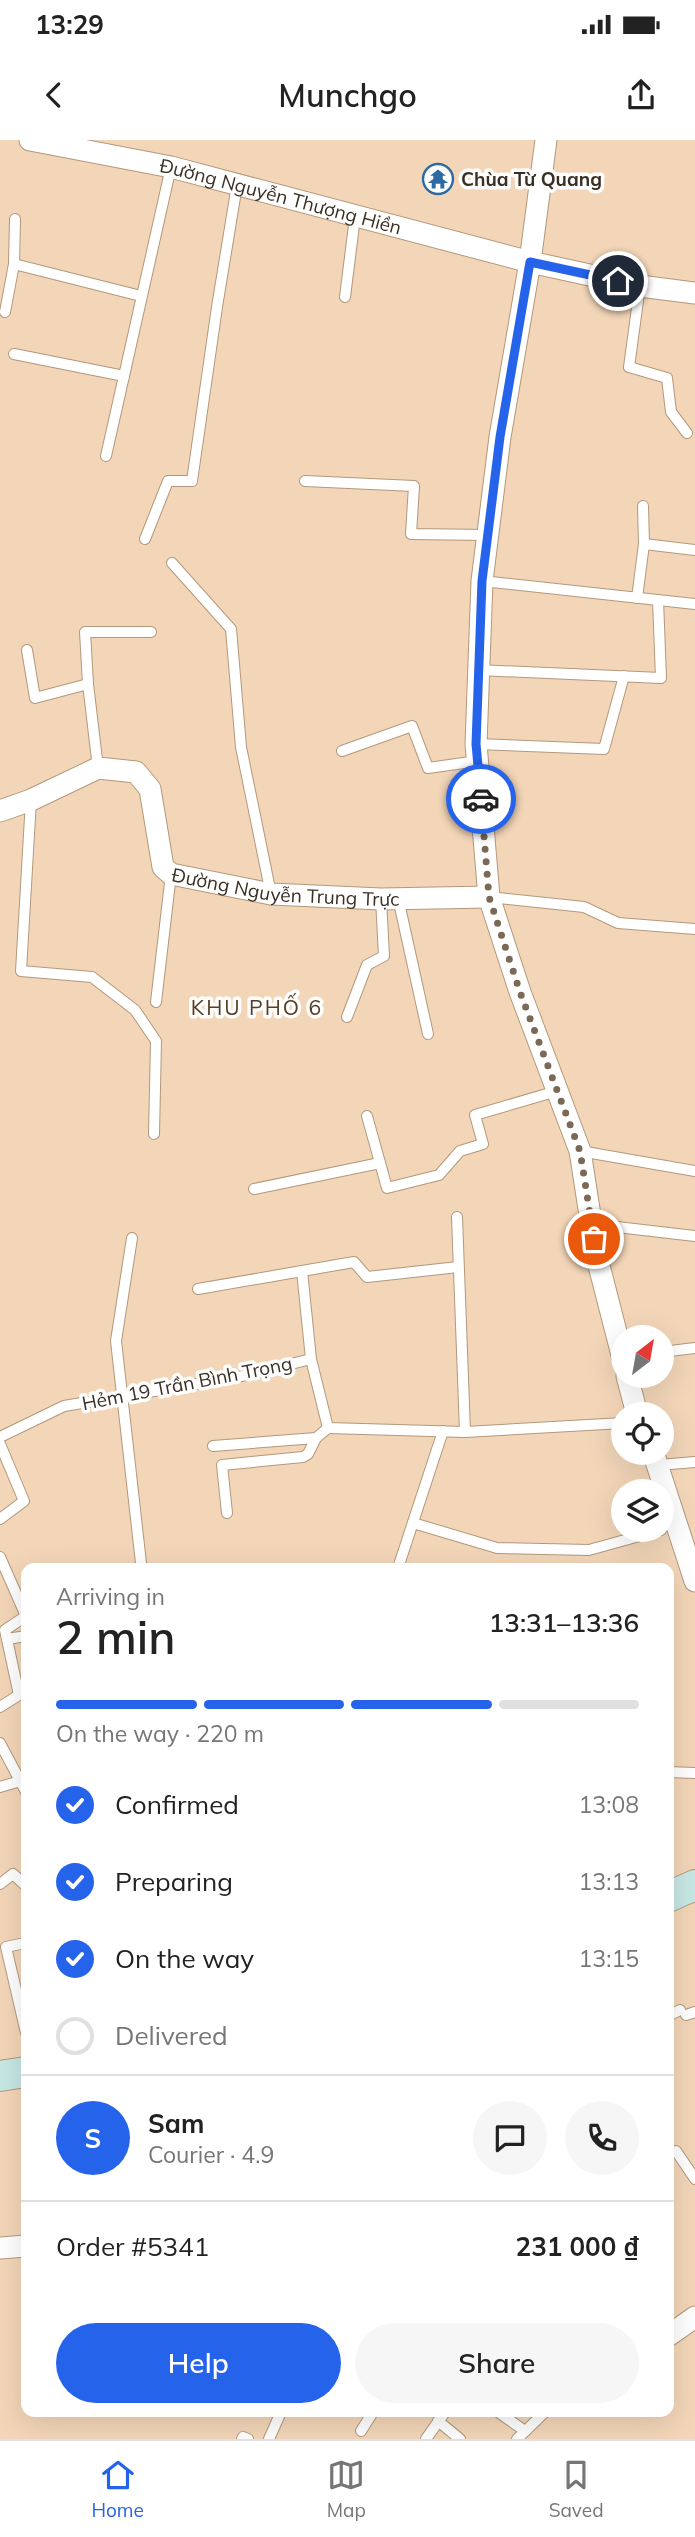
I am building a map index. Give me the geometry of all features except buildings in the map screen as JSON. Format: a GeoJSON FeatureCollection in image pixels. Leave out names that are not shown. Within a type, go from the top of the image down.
{"type":"FeatureCollection","features":[{"type":"Feature","properties":{"kind":"street","name":"Đường Nguyễn Thượng Hiền"},"geometry":{"type":"LineString","coordinates":[[30,140],[171,167],[530,262],[640,286],[695,293]]}},
{"type":"Feature","properties":{"kind":"street"},"geometry":{"type":"LineString","coordinates":[[545,140],[530,262],[500,437],[482,581],[477,752],[489,897],[520,992],[580,1151],[596,1254],[615,1325]]}},
{"type":"Feature","properties":{"kind":"street"},"geometry":{"type":"LineString","coordinates":[[0,811],[31,800],[98,768]]}},
{"type":"Feature","properties":{"kind":"street","name":"Đường Nguyễn Trung Trực"},"geometry":{"type":"LineString","coordinates":[[98,768],[136,772],[150,789],[163,867],[171,874],[271,894],[390,899],[489,897]]}},
{"type":"Feature","properties":{"kind":"street"},"geometry":{"type":"LineString","coordinates":[[674,1542],[695,1581]]}},
{"type":"Feature","properties":{"kind":"street"},"geometry":{"type":"LineString","coordinates":[[674,1894],[695,1885]]}},
{"type":"Feature","properties":{"kind":"street"},"geometry":{"type":"LineString","coordinates":[[0,2076],[21,2073]]}},
{"type":"Feature","properties":{"kind":"street"},"geometry":{"type":"LineString","coordinates":[[0,2248],[21,2246]]}},
{"type":"Feature","properties":{"kind":"street"},"geometry":{"type":"LineString","coordinates":[[674,2332],[694,2320]]}},
{"type":"Feature","properties":{"kind":"lane"},"geometry":{"type":"LineString","coordinates":[[106,456],[171,167]]}},
{"type":"Feature","properties":{"kind":"lane"},"geometry":{"type":"LineString","coordinates":[[145,539],[168,481],[192,481],[237,185]]}},
{"type":"Feature","properties":{"kind":"lane"},"geometry":{"type":"LineString","coordinates":[[345,297],[355,217]]}},
{"type":"Feature","properties":{"kind":"lane"},"geometry":{"type":"LineString","coordinates":[[5,312],[14,264],[15,219]]}},
{"type":"Feature","properties":{"kind":"lane"},"geometry":{"type":"LineString","coordinates":[[14,264],[141,296]]}},
{"type":"Feature","properties":{"kind":"lane"},"geometry":{"type":"LineString","coordinates":[[640,286],[629,367],[667,378],[671,412],[687,433]]}},
{"type":"Feature","properties":{"kind":"lane"},"geometry":{"type":"LineString","coordinates":[[14,354],[124,376]]}},
{"type":"Feature","properties":{"kind":"lane"},"geometry":{"type":"LineString","coordinates":[[305,481],[414,486],[411,534],[488,535]]}},
{"type":"Feature","properties":{"kind":"lane"},"geometry":{"type":"LineString","coordinates":[[636,598],[644,544],[643,506]]}},
{"type":"Feature","properties":{"kind":"lane"},"geometry":{"type":"LineString","coordinates":[[644,544],[695,550]]}},
{"type":"Feature","properties":{"kind":"lane"},"geometry":{"type":"LineString","coordinates":[[172,563],[231,629],[241,747],[271,894]]}},
{"type":"Feature","properties":{"kind":"lane"},"geometry":{"type":"LineString","coordinates":[[482,581],[695,604]]}},
{"type":"Feature","properties":{"kind":"lane"},"geometry":{"type":"LineString","coordinates":[[478,670],[660,678],[658,600]]}},
{"type":"Feature","properties":{"kind":"lane"},"geometry":{"type":"LineString","coordinates":[[98,768],[85,632],[151,632]]}},
{"type":"Feature","properties":{"kind":"lane"},"geometry":{"type":"LineString","coordinates":[[27,650],[34,698],[88,684]]}},
{"type":"Feature","properties":{"kind":"lane"},"geometry":{"type":"LineString","coordinates":[[342,751],[412,726],[428,768],[477,752],[604,749],[624,676]]}},
{"type":"Feature","properties":{"kind":"lane"},"geometry":{"type":"LineString","coordinates":[[31,800],[20,971],[92,977],[135,1010],[156,1041],[154,1133]]}},
{"type":"Feature","properties":{"kind":"lane"},"geometry":{"type":"LineString","coordinates":[[156,1002],[171,874]]}},
{"type":"Feature","properties":{"kind":"lane"},"geometry":{"type":"LineString","coordinates":[[489,897],[584,907],[618,923],[695,929]]}},
{"type":"Feature","properties":{"kind":"lane"},"geometry":{"type":"LineString","coordinates":[[346,1017],[367,965],[384,956],[390,899]]}},
{"type":"Feature","properties":{"kind":"lane"},"geometry":{"type":"LineString","coordinates":[[390,899],[428,1034]]}},
{"type":"Feature","properties":{"kind":"lane"},"geometry":{"type":"LineString","coordinates":[[367,1116],[387,1188],[439,1175],[460,1151],[483,1144],[475,1115],[557,1091]]}},
{"type":"Feature","properties":{"kind":"lane"},"geometry":{"type":"LineString","coordinates":[[580,1151],[695,1171]]}},
{"type":"Feature","properties":{"kind":"lane"},"geometry":{"type":"LineString","coordinates":[[254,1189],[380,1163]]}},
{"type":"Feature","properties":{"kind":"lane"},"geometry":{"type":"LineString","coordinates":[[457,1217],[465,1432]]}},
{"type":"Feature","properties":{"kind":"lane"},"geometry":{"type":"LineString","coordinates":[[592,1224],[695,1236]]}},
{"type":"Feature","properties":{"kind":"lane"},"geometry":{"type":"LineString","coordinates":[[132,1238],[116,1341],[142,1563]]}},
{"type":"Feature","properties":{"kind":"lane"},"geometry":{"type":"LineString","coordinates":[[198,1289],[354,1262],[368,1277],[458,1268]]}},
{"type":"Feature","properties":{"kind":"lane"},"geometry":{"type":"LineString","coordinates":[[302,1271],[311,1359]]}},
{"type":"Feature","properties":{"kind":"lane"},"geometry":{"type":"LineString","coordinates":[[674,1351],[695,1348]]}},
{"type":"Feature","properties":{"kind":"lane","name":"Hẻm 19 Trần Bình Trọng"},"geometry":{"type":"LineString","coordinates":[[0,1437],[64,1406],[238,1377],[311,1359],[328,1428]]}},
{"type":"Feature","properties":{"kind":"lane"},"geometry":{"type":"LineString","coordinates":[[227,1513],[222,1465],[303,1457],[308,1454],[316,1438],[328,1428],[465,1432],[611,1424]]}},
{"type":"Feature","properties":{"kind":"lane"},"geometry":{"type":"LineString","coordinates":[[400,1563],[443,1431]]}},
{"type":"Feature","properties":{"kind":"lane"},"geometry":{"type":"LineString","coordinates":[[213,1446],[316,1438]]}},
{"type":"Feature","properties":{"kind":"lane"},"geometry":{"type":"LineString","coordinates":[[0,1444],[24,1501],[0,1519]]}},
{"type":"Feature","properties":{"kind":"lane"},"geometry":{"type":"LineString","coordinates":[[674,1460],[695,1462]]}},
{"type":"Feature","properties":{"kind":"lane"},"geometry":{"type":"LineString","coordinates":[[413,1523],[497,1548],[589,1550],[617,1542]]}},
{"type":"Feature","properties":{"kind":"lane"},"geometry":{"type":"LineString","coordinates":[[0,1557],[21,1605]]}},
{"type":"Feature","properties":{"kind":"lane"},"geometry":{"type":"LineString","coordinates":[[0,1707],[19,1695],[5,1630],[21,1619]]}},
{"type":"Feature","properties":{"kind":"lane"},"geometry":{"type":"LineString","coordinates":[[7,1639],[21,1637]]}},
{"type":"Feature","properties":{"kind":"lane"},"geometry":{"type":"LineString","coordinates":[[0,1743],[21,1780]]}},
{"type":"Feature","properties":{"kind":"lane"},"geometry":{"type":"LineString","coordinates":[[674,1772],[695,1773]]}},
{"type":"Feature","properties":{"kind":"lane"},"geometry":{"type":"LineString","coordinates":[[0,1787],[21,1785]]}},
{"type":"Feature","properties":{"kind":"lane"},"geometry":{"type":"LineString","coordinates":[[0,1884],[13,1874],[21,1881]]}},
{"type":"Feature","properties":{"kind":"lane"},"geometry":{"type":"LineString","coordinates":[[21,1944],[6,1947],[21,2012]]}},
{"type":"Feature","properties":{"kind":"lane"},"geometry":{"type":"LineString","coordinates":[[674,2152],[695,2179]]}},
{"type":"Feature","properties":{"kind":"lane"},"geometry":{"type":"LineString","coordinates":[[270,2439],[279,2417]]}},
{"type":"Feature","properties":{"kind":"lane"},"geometry":{"type":"LineString","coordinates":[[361,2431],[370,2417]]}},
{"type":"Feature","properties":{"kind":"lane"},"geometry":{"type":"LineString","coordinates":[[426,2439],[440,2417]]}},
{"type":"Feature","properties":{"kind":"lane"},"geometry":{"type":"LineString","coordinates":[[442,2417],[460,2439]]}},
{"type":"Feature","properties":{"kind":"lane"},"geometry":{"type":"LineString","coordinates":[[503,2417],[521,2435],[540,2417]]}},
{"type":"Feature","properties":{"kind":"lane"},"geometry":{"type":"LineString","coordinates":[[242,2439],[248,2439]]}},
{"type":"Feature","properties":{"kind":"way so far"},"geometry":{"type":"LineString","coordinates":[[481,799],[489,897],[520,992],[580,1151],[594,1239]]}},
{"type":"Feature","properties":{"kind":"place","name":"Chùa Từ Quang"},"geometry":{"type":"Point","coordinates":[438,179]}},
{"type":"Feature","properties":{"kind":"district","name":"KHU PHỐ 6"},"geometry":{"type":"Point","coordinates":[257,1007]}},
{"type":"Feature","properties":{"kind":"route"},"geometry":{"type":"LineString","coordinates":[[481,799],[476,744],[482,581],[500,437],[530,262],[618,281]]}}]}
